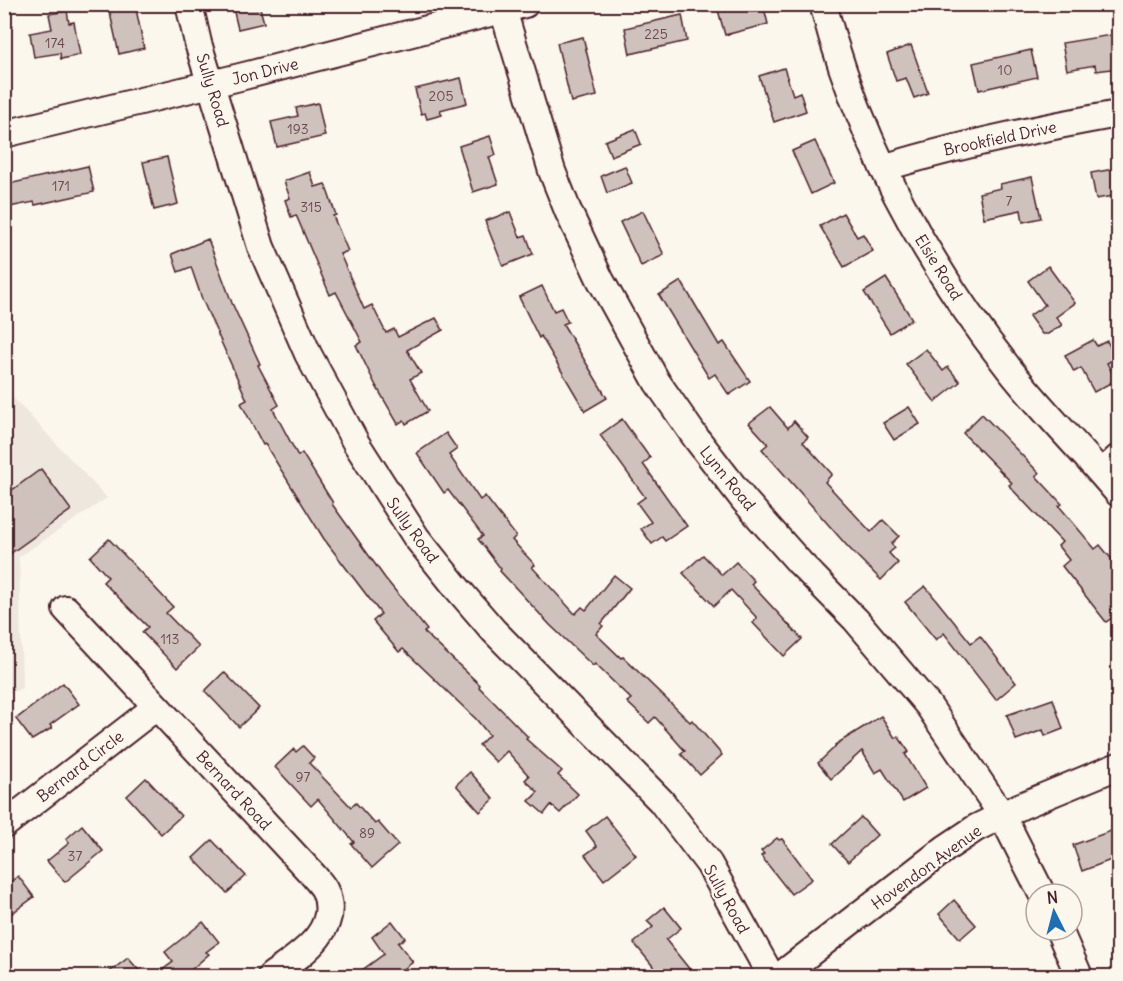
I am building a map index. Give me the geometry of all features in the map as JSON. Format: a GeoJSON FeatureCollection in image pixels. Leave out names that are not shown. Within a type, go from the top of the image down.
{"type":"FeatureCollection","features":[{"type":"Feature","properties":{"kind":"street","name":"Sully Road"},"geometry":{"type":"LineString","coordinates":[[189,4],[261,247],[333,402],[382,486],[416,537],[478,613],[661,801],[683,828],[709,864],[771,976]]}},
{"type":"Feature","properties":{"kind":"street","name":"Elsie Road"},"geometry":{"type":"LineString","coordinates":[[823,4],[851,94],[883,168],[925,247],[971,319],[1012,372],[1110,466],[1119,493]]}},
{"type":"Feature","properties":{"kind":"street","name":"Jon Drive"},"geometry":{"type":"LineString","coordinates":[[4,134],[514,7]]}},
{"type":"Feature","properties":{"kind":"street","name":"Lynn Road"},"geometry":{"type":"LineString","coordinates":[[514,7],[552,171],[600,279],[657,382],[696,438],[744,500],[800,563],[856,620],[928,705],[1002,815],[1036,882]]}},
{"type":"Feature","properties":{"kind":"street","name":"Brookfield Drive"},"geometry":{"type":"LineString","coordinates":[[883,168],[1012,134],[1119,114]]}},
{"type":"Feature","properties":{"kind":"street","name":"Bernard Road"},"geometry":{"type":"LineString","coordinates":[[66,609],[314,876],[325,891],[329,910],[324,930],[309,947],[271,976]]}},
{"type":"Feature","properties":{"kind":"street","name":"Bernard Circle"},"geometry":{"type":"LineString","coordinates":[[4,825],[156,707]]}},
{"type":"Feature","properties":{"kind":"street","name":"Hovendon Avenue"},"geometry":{"type":"LineString","coordinates":[[780,976],[946,848],[1002,815],[1119,766]]}},
{"type":"Feature","properties":{"kind":"street"},"geometry":{"type":"LineString","coordinates":[[1064,942],[1079,976]]}},
{"type":"Feature","properties":{"kind":"shaded area"},"geometry":{"type":"Polygon","coordinates":[[[5,389],[107,498],[19,557],[22,688],[5,696],[5,389]]]}},
{"type":"Feature","properties":{"kind":"building"},"geometry":{"type":"Polygon","coordinates":[[[108,4],[135,4],[144,48],[119,54],[108,4]]]}},
{"type":"Feature","properties":{"kind":"building"},"geometry":{"type":"Polygon","coordinates":[[[232,4],[259,4],[264,23],[238,29],[232,4]]]}},
{"type":"Feature","properties":{"kind":"building"},"geometry":{"type":"Polygon","coordinates":[[[741,4],[763,4],[768,24],[725,35],[718,10],[741,4]]]}},
{"type":"Feature","properties":{"kind":"building"},"geometry":{"type":"Polygon","coordinates":[[[67,11],[69,23],[74,22],[80,55],[61,59],[60,53],[34,57],[30,33],[52,29],[49,14],[67,11]]]}},
{"type":"Feature","properties":{"kind":"building"},"geometry":{"type":"Polygon","coordinates":[[[682,15],[687,41],[630,54],[625,28],[682,15]]]}},
{"type":"Feature","properties":{"kind":"building"},"geometry":{"type":"Polygon","coordinates":[[[1111,35],[1114,52],[1119,51],[1119,68],[1096,71],[1095,65],[1067,70],[1062,43],[1111,35]]]}},
{"type":"Feature","properties":{"kind":"building"},"geometry":{"type":"Polygon","coordinates":[[[583,37],[597,96],[571,102],[557,43],[583,37]]]}},
{"type":"Feature","properties":{"kind":"building"},"geometry":{"type":"Polygon","coordinates":[[[911,45],[928,93],[914,98],[906,78],[896,81],[887,54],[911,45]]]}},
{"type":"Feature","properties":{"kind":"building"},"geometry":{"type":"Polygon","coordinates":[[[1031,50],[1037,77],[979,90],[973,63],[1031,50]]]}},
{"type":"Feature","properties":{"kind":"building"},"geometry":{"type":"Polygon","coordinates":[[[784,68],[793,95],[800,92],[806,111],[774,122],[759,76],[784,68]]]}},
{"type":"Feature","properties":{"kind":"building"},"geometry":{"type":"Polygon","coordinates":[[[461,78],[467,103],[440,110],[442,115],[427,119],[425,113],[421,114],[415,89],[461,78]]]}},
{"type":"Feature","properties":{"kind":"building"},"geometry":{"type":"Polygon","coordinates":[[[318,103],[325,136],[277,147],[271,122],[298,116],[296,108],[318,103]]]}},
{"type":"Feature","properties":{"kind":"building"},"geometry":{"type":"Polygon","coordinates":[[[635,129],[641,144],[611,156],[605,141],[635,129]]]}},
{"type":"Feature","properties":{"kind":"building"},"geometry":{"type":"Polygon","coordinates":[[[490,136],[496,155],[489,157],[498,184],[473,192],[459,146],[490,136]]]}},
{"type":"Feature","properties":{"kind":"building"},"geometry":{"type":"Polygon","coordinates":[[[815,141],[834,183],[811,194],[792,151],[815,141]]]}},
{"type":"Feature","properties":{"kind":"building"},"geometry":{"type":"Polygon","coordinates":[[[167,157],[178,204],[154,210],[143,162],[167,157]]]}},
{"type":"Feature","properties":{"kind":"building"},"geometry":{"type":"Polygon","coordinates":[[[88,166],[94,192],[35,205],[34,202],[4,208],[4,185],[88,166]]]}},
{"type":"Feature","properties":{"kind":"building"},"geometry":{"type":"Polygon","coordinates":[[[625,166],[632,183],[607,193],[601,176],[625,166]]]}},
{"type":"Feature","properties":{"kind":"building"},"geometry":{"type":"Polygon","coordinates":[[[1119,168],[1119,195],[1096,199],[1091,173],[1119,168]]]}},
{"type":"Feature","properties":{"kind":"building"},"geometry":{"type":"Polygon","coordinates":[[[310,172],[315,187],[325,184],[336,215],[333,216],[348,251],[340,254],[364,309],[372,305],[386,333],[394,329],[398,337],[436,318],[443,330],[407,350],[421,373],[410,379],[428,411],[406,424],[404,420],[398,424],[376,386],[356,345],[362,342],[336,292],[330,295],[296,215],[291,217],[285,200],[290,198],[284,181],[310,172]]]}},
{"type":"Feature","properties":{"kind":"building"},"geometry":{"type":"Polygon","coordinates":[[[1032,177],[1041,218],[1023,222],[1021,210],[984,218],[979,193],[1001,188],[1000,184],[1032,177]]]}},
{"type":"Feature","properties":{"kind":"building"},"geometry":{"type":"Polygon","coordinates":[[[643,211],[664,255],[641,266],[620,222],[643,211]]]}},
{"type":"Feature","properties":{"kind":"building"},"geometry":{"type":"Polygon","coordinates":[[[510,212],[520,237],[526,235],[533,254],[503,266],[485,221],[510,212]]]}},
{"type":"Feature","properties":{"kind":"building"},"geometry":{"type":"Polygon","coordinates":[[[843,213],[857,237],[863,234],[873,251],[844,267],[820,226],[843,213]]]}},
{"type":"Feature","properties":{"kind":"building"},"geometry":{"type":"Polygon","coordinates":[[[208,239],[232,303],[260,364],[258,365],[279,405],[273,409],[298,456],[302,453],[332,504],[385,578],[427,630],[424,632],[480,685],[479,687],[528,737],[526,739],[562,771],[558,775],[578,794],[560,813],[551,805],[544,814],[529,801],[538,792],[525,780],[529,776],[507,751],[496,762],[479,745],[489,735],[476,719],[403,649],[399,652],[373,621],[381,614],[324,539],[265,444],[263,445],[241,403],[247,400],[202,299],[191,267],[178,272],[172,254],[208,239]]]}},
{"type":"Feature","properties":{"kind":"building"},"geometry":{"type":"Polygon","coordinates":[[[1048,266],[1075,303],[1056,317],[1062,325],[1048,334],[1042,334],[1029,316],[1045,305],[1028,281],[1048,266]]]}},
{"type":"Feature","properties":{"kind":"building"},"geometry":{"type":"Polygon","coordinates":[[[886,278],[912,319],[890,333],[864,292],[886,278]]]}},
{"type":"Feature","properties":{"kind":"building"},"geometry":{"type":"Polygon","coordinates":[[[681,281],[719,345],[724,342],[750,381],[729,395],[715,374],[709,378],[659,295],[681,281]]]}},
{"type":"Feature","properties":{"kind":"building"},"geometry":{"type":"Polygon","coordinates":[[[542,286],[554,311],[561,308],[568,322],[563,324],[607,398],[585,411],[541,336],[539,338],[519,297],[542,286]]]}},
{"type":"Feature","properties":{"kind":"building"},"geometry":{"type":"Polygon","coordinates":[[[1093,340],[1097,346],[1107,341],[1116,358],[1107,363],[1116,380],[1094,392],[1081,368],[1074,372],[1065,355],[1093,340]]]}},
{"type":"Feature","properties":{"kind":"building"},"geometry":{"type":"Polygon","coordinates":[[[926,349],[943,371],[948,367],[960,382],[935,402],[906,364],[926,349]]]}},
{"type":"Feature","properties":{"kind":"building"},"geometry":{"type":"Polygon","coordinates":[[[770,407],[788,428],[794,421],[808,437],[803,442],[832,474],[825,482],[871,532],[883,520],[899,536],[891,544],[895,548],[889,553],[898,563],[881,580],[848,547],[762,449],[768,444],[749,423],[770,407]]]}},
{"type":"Feature","properties":{"kind":"building"},"geometry":{"type":"Polygon","coordinates":[[[909,407],[920,424],[894,440],[883,423],[909,407]]]}},
{"type":"Feature","properties":{"kind":"building"},"geometry":{"type":"Polygon","coordinates":[[[982,414],[1039,473],[1036,476],[1062,504],[1059,506],[1095,549],[1100,545],[1119,568],[1119,613],[1106,622],[1062,566],[1069,560],[1058,546],[1062,542],[1011,488],[1009,485],[1012,483],[963,433],[982,414]]]}},
{"type":"Feature","properties":{"kind":"building"},"geometry":{"type":"Polygon","coordinates":[[[622,419],[650,458],[643,464],[687,526],[665,541],[662,537],[652,544],[641,529],[651,522],[637,503],[645,497],[600,435],[622,419]]]}},
{"type":"Feature","properties":{"kind":"building"},"geometry":{"type":"Polygon","coordinates":[[[446,433],[457,449],[449,455],[480,500],[485,496],[516,536],[512,540],[535,565],[532,567],[575,614],[582,607],[586,610],[614,575],[630,588],[601,624],[603,626],[596,634],[690,722],[692,720],[722,755],[700,775],[681,754],[685,751],[655,717],[649,723],[627,702],[631,699],[550,625],[500,571],[501,569],[478,539],[483,536],[448,490],[444,493],[417,453],[446,433]]]}},
{"type":"Feature","properties":{"kind":"building"},"geometry":{"type":"Polygon","coordinates":[[[41,469],[71,510],[4,558],[4,496],[41,469]]]}},
{"type":"Feature","properties":{"kind":"building"},"geometry":{"type":"Polygon","coordinates":[[[109,539],[173,607],[166,613],[199,647],[177,668],[142,632],[148,627],[103,582],[108,577],[90,557],[109,539]]]}},
{"type":"Feature","properties":{"kind":"building"},"geometry":{"type":"Polygon","coordinates":[[[703,555],[722,575],[736,562],[754,581],[751,584],[802,639],[784,656],[753,623],[757,618],[731,590],[714,606],[683,573],[703,555]]]}},
{"type":"Feature","properties":{"kind":"building"},"geometry":{"type":"Polygon","coordinates":[[[925,586],[971,643],[980,636],[1016,683],[996,700],[944,633],[936,640],[905,602],[925,586]]]}},
{"type":"Feature","properties":{"kind":"building"},"geometry":{"type":"Polygon","coordinates":[[[224,672],[259,708],[239,727],[205,691],[224,672]]]}},
{"type":"Feature","properties":{"kind":"building"},"geometry":{"type":"Polygon","coordinates":[[[63,683],[79,704],[50,725],[52,728],[32,740],[16,719],[63,683]]]}},
{"type":"Feature","properties":{"kind":"building"},"geometry":{"type":"Polygon","coordinates":[[[1053,699],[1063,729],[1045,736],[1043,730],[1016,740],[1007,715],[1053,699]]]}},
{"type":"Feature","properties":{"kind":"building"},"geometry":{"type":"Polygon","coordinates":[[[881,716],[895,738],[898,736],[909,752],[905,754],[926,788],[903,802],[882,769],[875,773],[862,751],[831,779],[818,763],[835,745],[881,716]]]}},
{"type":"Feature","properties":{"kind":"building"},"geometry":{"type":"Polygon","coordinates":[[[303,746],[314,758],[309,763],[351,807],[356,803],[375,824],[378,822],[398,845],[372,868],[351,844],[354,842],[318,799],[311,806],[275,767],[294,749],[296,752],[303,746]]]}},
{"type":"Feature","properties":{"kind":"building"},"geometry":{"type":"Polygon","coordinates":[[[470,772],[494,799],[480,812],[456,785],[470,772]]]}},
{"type":"Feature","properties":{"kind":"building"},"geometry":{"type":"Polygon","coordinates":[[[146,778],[181,816],[161,834],[127,796],[146,778]]]}},
{"type":"Feature","properties":{"kind":"building"},"geometry":{"type":"Polygon","coordinates":[[[605,816],[636,855],[604,880],[585,855],[597,846],[586,831],[605,816]]]}},
{"type":"Feature","properties":{"kind":"building"},"geometry":{"type":"Polygon","coordinates":[[[861,817],[877,835],[848,862],[832,844],[861,817]]]}},
{"type":"Feature","properties":{"kind":"building"},"geometry":{"type":"Polygon","coordinates":[[[82,825],[103,851],[65,882],[47,861],[69,843],[66,839],[82,825]]]}},
{"type":"Feature","properties":{"kind":"building"},"geometry":{"type":"Polygon","coordinates":[[[1119,828],[1119,857],[1082,871],[1073,845],[1119,828]]]}},
{"type":"Feature","properties":{"kind":"building"},"geometry":{"type":"Polygon","coordinates":[[[777,838],[782,839],[812,879],[791,894],[761,856],[764,854],[761,851],[777,838]]]}},
{"type":"Feature","properties":{"kind":"building"},"geometry":{"type":"Polygon","coordinates":[[[212,840],[246,876],[227,893],[193,858],[212,840]]]}},
{"type":"Feature","properties":{"kind":"building"},"geometry":{"type":"Polygon","coordinates":[[[18,876],[34,897],[4,919],[4,887],[18,876]]]}},
{"type":"Feature","properties":{"kind":"building"},"geometry":{"type":"Polygon","coordinates":[[[954,900],[976,925],[960,939],[939,914],[954,900]]]}},
{"type":"Feature","properties":{"kind":"building"},"geometry":{"type":"Polygon","coordinates":[[[664,907],[681,928],[666,940],[695,976],[661,976],[634,943],[653,927],[647,921],[664,907]]]}},
{"type":"Feature","properties":{"kind":"building"},"geometry":{"type":"Polygon","coordinates":[[[392,921],[405,938],[398,943],[413,962],[394,976],[354,976],[384,954],[372,937],[392,921]]]}},
{"type":"Feature","properties":{"kind":"building"},"geometry":{"type":"Polygon","coordinates":[[[203,922],[219,942],[206,952],[209,954],[184,976],[154,976],[173,962],[165,952],[203,922]]]}},
{"type":"Feature","properties":{"kind":"building"},"geometry":{"type":"Polygon","coordinates":[[[128,958],[144,976],[104,976],[128,958]]]}}]}
